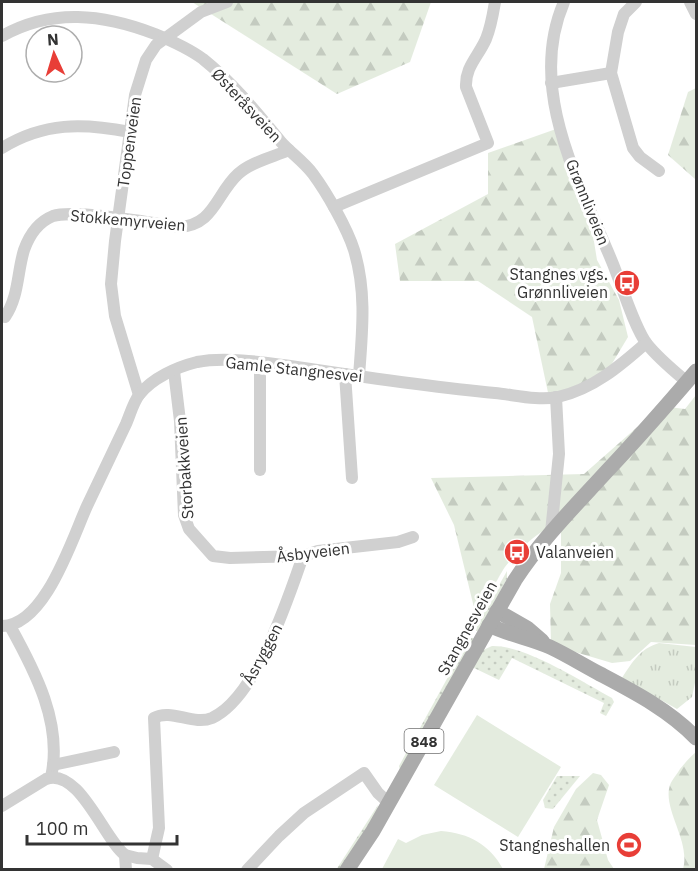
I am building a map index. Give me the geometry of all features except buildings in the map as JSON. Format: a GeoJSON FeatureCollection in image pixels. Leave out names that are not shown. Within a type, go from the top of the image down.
{"type":"FeatureCollection","features":[{"type":"Feature","properties":{"kind":"main road","name":"Stangnesveien"},"geometry":{"type":"LineString","coordinates":[[347,870],[389,802],[527,562],[551,532],[692,377]]}},
{"type":"Feature","properties":{"kind":"main road"},"geometry":{"type":"LineString","coordinates":[[497,611],[527,628],[548,646]]}},
{"type":"Feature","properties":{"kind":"main road"},"geometry":{"type":"LineString","coordinates":[[489,625],[548,646],[658,706],[685,726],[696,738]]}},
{"type":"Feature","properties":{"kind":"street","name":"Toppenveien"},"geometry":{"type":"LineString","coordinates":[[139,395],[120,336],[113,301],[112,266],[135,95],[141,73],[151,52],[201,12],[227,2]]}},
{"type":"Feature","properties":{"kind":"street"},"geometry":{"type":"LineString","coordinates":[[334,207],[488,143],[466,87],[465,77],[485,41],[495,2]]}},
{"type":"Feature","properties":{"kind":"street","name":"Grønnliveien"},"geometry":{"type":"LineString","coordinates":[[564,2],[552,40],[551,83],[555,109],[565,145],[646,344],[692,377]]}},
{"type":"Feature","properties":{"kind":"street"},"geometry":{"type":"LineString","coordinates":[[636,2],[624,14],[618,32],[611,73],[633,148],[659,171]]}},
{"type":"Feature","properties":{"kind":"street"},"geometry":{"type":"LineString","coordinates":[[690,2],[696,14]]}},
{"type":"Feature","properties":{"kind":"street","name":"Østeråsveien"},"geometry":{"type":"LineString","coordinates":[[2,36],[35,22],[79,16],[131,25],[186,47],[212,67],[237,91],[289,150]]}},
{"type":"Feature","properties":{"kind":"street"},"geometry":{"type":"LineString","coordinates":[[551,83],[611,73]]}},
{"type":"Feature","properties":{"kind":"street"},"geometry":{"type":"LineString","coordinates":[[2,148],[32,133],[61,126],[92,126],[130,132]]}},
{"type":"Feature","properties":{"kind":"street"},"geometry":{"type":"LineString","coordinates":[[289,150],[312,173],[334,207],[354,249],[363,291],[359,376]]}},
{"type":"Feature","properties":{"kind":"street","name":"Stokkemyrveien"},"geometry":{"type":"LineString","coordinates":[[5,317],[14,302],[23,253],[36,228],[52,216],[63,214],[178,227],[194,225],[209,213],[240,172],[289,150]]}},
{"type":"Feature","properties":{"kind":"street","name":"Gamle Stangnesvei"},"geometry":{"type":"LineString","coordinates":[[6,626],[30,613],[47,592],[63,565],[86,509],[139,395],[160,377],[198,362],[229,360],[489,393],[556,397],[579,391],[598,380],[622,365],[646,344]]}},
{"type":"Feature","properties":{"kind":"street"},"geometry":{"type":"LineString","coordinates":[[260,363],[260,470]]}},
{"type":"Feature","properties":{"kind":"street","name":"Storbakkveien"},"geometry":{"type":"LineString","coordinates":[[174,371],[180,412],[184,515],[189,529],[213,556]]}},
{"type":"Feature","properties":{"kind":"street"},"geometry":{"type":"LineString","coordinates":[[345,374],[352,478]]}},
{"type":"Feature","properties":{"kind":"street"},"geometry":{"type":"LineString","coordinates":[[551,532],[559,454],[556,397]]}},
{"type":"Feature","properties":{"kind":"street","name":"Åsbyveien"},"geometry":{"type":"LineString","coordinates":[[213,556],[230,558],[303,556],[318,551],[398,542],[413,537]]}},
{"type":"Feature","properties":{"kind":"street","name":"Åsryggen"},"geometry":{"type":"LineString","coordinates":[[152,859],[159,828],[154,718],[166,716],[194,720],[209,719],[224,710],[237,697],[255,673],[267,649],[280,621],[303,556]]}},
{"type":"Feature","properties":{"kind":"street"},"geometry":{"type":"LineString","coordinates":[[6,626],[23,649],[48,709],[54,744],[52,771]]}},
{"type":"Feature","properties":{"kind":"street"},"geometry":{"type":"LineString","coordinates":[[2,806],[52,771],[114,752]]}},
{"type":"Feature","properties":{"kind":"street"},"geometry":{"type":"LineString","coordinates":[[52,771],[86,801],[116,847],[125,855],[152,859],[167,870]]}},
{"type":"Feature","properties":{"kind":"street"},"geometry":{"type":"LineString","coordinates":[[247,870],[304,813],[364,773],[378,793],[389,802]]}},
{"type":"Feature","properties":{"kind":"street"},"geometry":{"type":"LineString","coordinates":[[125,855],[126,870]]}},
{"type":"Feature","properties":{"kind":"green space"},"geometry":{"type":"Polygon","coordinates":[[[192,2],[431,2],[410,62],[337,94],[192,2]]]}},
{"type":"Feature","properties":{"kind":"green space"},"geometry":{"type":"Polygon","coordinates":[[[696,88],[695,179],[668,155],[688,92],[696,88]]]}},
{"type":"Feature","properties":{"kind":"green space"},"geometry":{"type":"Polygon","coordinates":[[[556,129],[591,223],[597,260],[619,300],[628,337],[607,372],[550,402],[532,317],[478,281],[400,281],[395,244],[488,194],[488,153],[556,129]]]}},
{"type":"Feature","properties":{"kind":"green space"},"geometry":{"type":"Polygon","coordinates":[[[696,395],[696,645],[651,642],[630,661],[612,663],[551,643],[550,604],[561,573],[561,525],[537,535],[514,556],[499,576],[477,620],[454,525],[431,478],[584,474],[661,406],[685,409],[696,395]]]}},
{"type":"Feature","properties":{"kind":"green space"},"geometry":{"type":"Polygon","coordinates":[[[507,571],[507,579],[476,631],[475,628],[507,571]]]}},
{"type":"Feature","properties":{"kind":"green space"},"geometry":{"type":"Polygon","coordinates":[[[470,637],[473,640],[400,770],[399,766],[470,637]]]}},
{"type":"Feature","properties":{"kind":"green space"},"geometry":{"type":"Polygon","coordinates":[[[659,643],[696,647],[696,678],[692,697],[677,709],[622,678],[642,652],[659,643]]]}},
{"type":"Feature","properties":{"kind":"green space"},"geometry":{"type":"Polygon","coordinates":[[[492,646],[520,651],[537,658],[612,698],[614,702],[606,716],[600,713],[604,703],[512,658],[499,680],[472,667],[481,651],[492,646]]]}},
{"type":"Feature","properties":{"kind":"green space"},"geometry":{"type":"Polygon","coordinates":[[[477,715],[561,767],[518,837],[434,785],[477,715]]]}},
{"type":"Feature","properties":{"kind":"green space"},"geometry":{"type":"Polygon","coordinates":[[[696,752],[696,869],[683,869],[683,847],[670,804],[670,785],[696,752]]]}},
{"type":"Feature","properties":{"kind":"green space"},"geometry":{"type":"Polygon","coordinates":[[[593,773],[601,775],[609,785],[597,820],[608,860],[614,869],[544,869],[554,827],[576,789],[593,773]]]}},
{"type":"Feature","properties":{"kind":"green space"},"geometry":{"type":"Polygon","coordinates":[[[557,776],[580,776],[553,809],[545,808],[543,800],[557,776]]]}},
{"type":"Feature","properties":{"kind":"green space"},"geometry":{"type":"Polygon","coordinates":[[[378,805],[377,812],[341,869],[336,870],[378,805]]]}},
{"type":"Feature","properties":{"kind":"green space"},"geometry":{"type":"Polygon","coordinates":[[[441,831],[461,834],[478,842],[492,853],[503,869],[382,869],[398,839],[406,843],[422,835],[441,831]]]}},
{"type":"Feature","properties":{"kind":"place","name":"Stangnes vgs. Grønnliveien"},"geometry":{"type":"Point","coordinates":[627,283]}},
{"type":"Feature","properties":{"kind":"place","name":"Valanveien"},"geometry":{"type":"Point","coordinates":[517,552]}},
{"type":"Feature","properties":{"kind":"place","name":"Stangneshallen"},"geometry":{"type":"Point","coordinates":[629,845]}}]}
